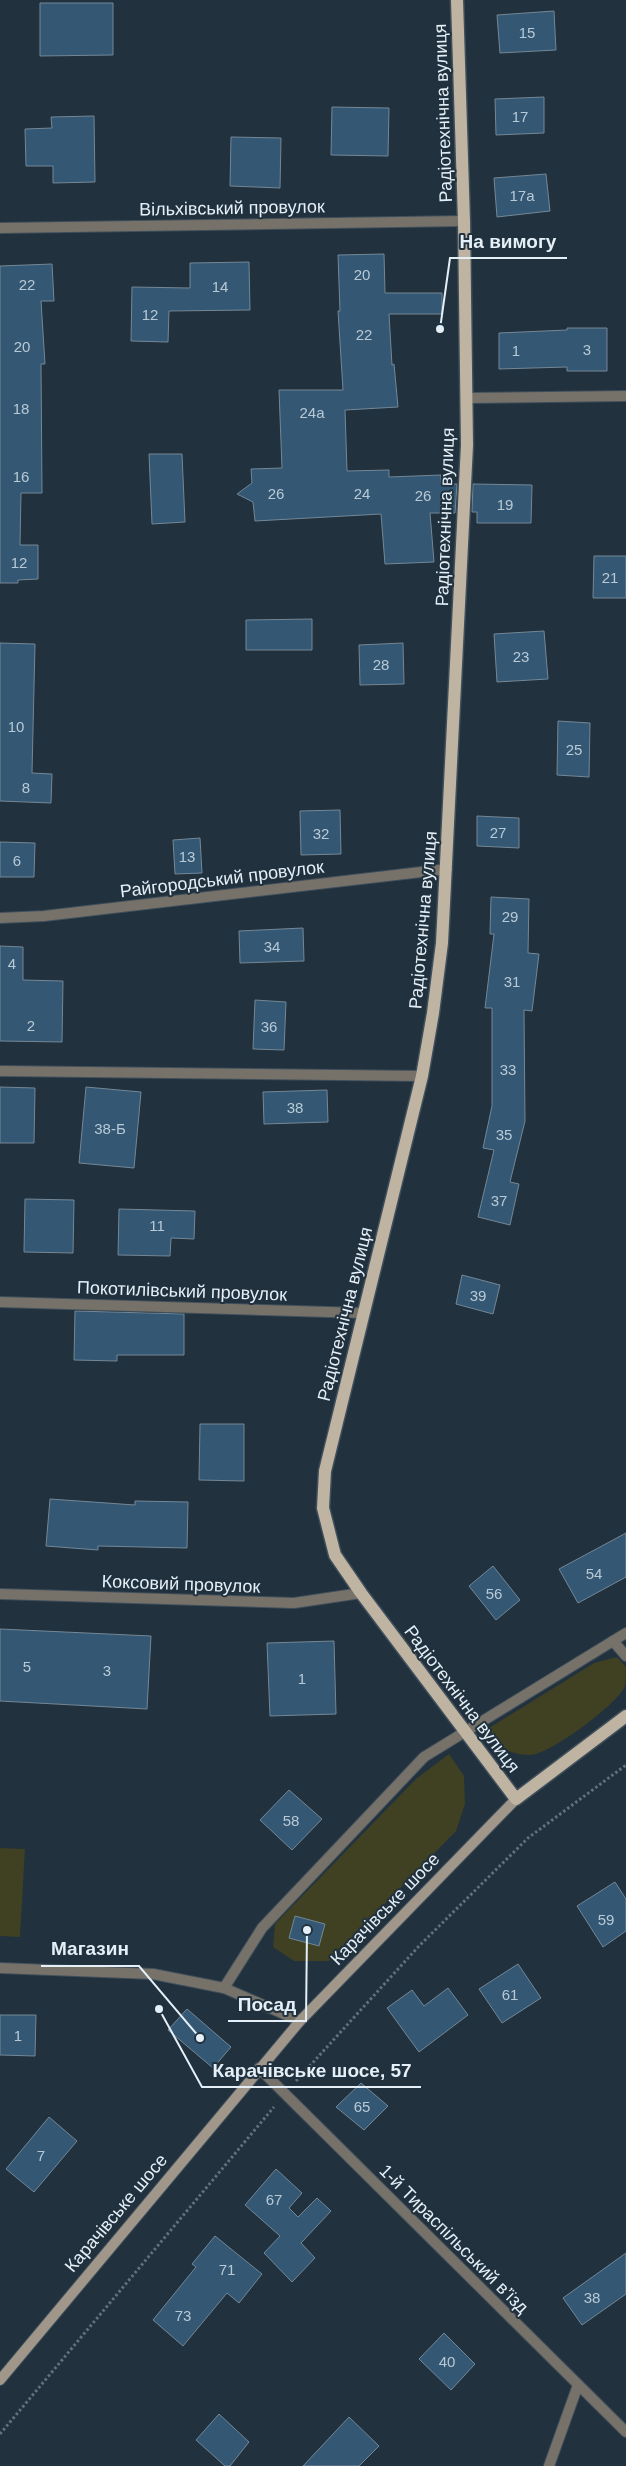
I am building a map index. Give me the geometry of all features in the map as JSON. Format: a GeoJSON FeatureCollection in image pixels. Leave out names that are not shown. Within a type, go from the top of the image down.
{"type":"FeatureCollection","features":[{"type":"Feature","properties":{"kind":"main road","name":"Радіотехнічна вулиця"},"geometry":{"type":"LineString","coordinates":[[457,0],[464,220],[466,455],[442,943],[433,1013],[422,1076],[362,1314],[325,1471],[323,1508],[335,1555],[360,1593],[516,1800]]}},
{"type":"Feature","properties":{"kind":"main road","name":"Карачівське шосе"},"geometry":{"type":"LineString","coordinates":[[0,2380],[300,2021],[516,1800],[626,1716]]}},
{"type":"Feature","properties":{"kind":"street","name":"Вільхівський провулок"},"geometry":{"type":"LineString","coordinates":[[0,228],[464,220]]}},
{"type":"Feature","properties":{"kind":"street"},"geometry":{"type":"LineString","coordinates":[[466,398],[626,396]]}},
{"type":"Feature","properties":{"kind":"street","name":"Райгородський провулок"},"geometry":{"type":"LineString","coordinates":[[0,918],[44,916],[447,869]]}},
{"type":"Feature","properties":{"kind":"street"},"geometry":{"type":"LineString","coordinates":[[0,1071],[422,1076]]}},
{"type":"Feature","properties":{"kind":"street","name":"Покотилівський провулок"},"geometry":{"type":"LineString","coordinates":[[0,1302],[362,1314]]}},
{"type":"Feature","properties":{"kind":"street","name":"Коксовий провулок"},"geometry":{"type":"LineString","coordinates":[[0,1594],[294,1603],[360,1593]]}},
{"type":"Feature","properties":{"kind":"street"},"geometry":{"type":"LineString","coordinates":[[224,1988],[262,1928],[424,1757],[626,1633]]}},
{"type":"Feature","properties":{"kind":"street"},"geometry":{"type":"LineString","coordinates":[[613,1641],[626,1656]]}},
{"type":"Feature","properties":{"kind":"street"},"geometry":{"type":"LineString","coordinates":[[0,1968],[153,1974],[224,1988],[300,2021]]}},
{"type":"Feature","properties":{"kind":"street","name":"1-й Тираспільський в’їзд"},"geometry":{"type":"LineString","coordinates":[[259,2068],[626,2432]]}},
{"type":"Feature","properties":{"kind":"street"},"geometry":{"type":"LineString","coordinates":[[550,2466],[578,2385]]}},
{"type":"Feature","properties":{"kind":"path"},"geometry":{"type":"LineString","coordinates":[[0,2434],[285,2094],[419,1946],[528,1838],[626,1765]]}},
{"type":"Feature","properties":{"kind":"green space"},"geometry":{"type":"Polygon","coordinates":[[[617,1657],[626,1667],[625,1686],[620,1694],[597,1716],[552,1747],[539,1753],[522,1755],[509,1751],[499,1745],[484,1731],[594,1663],[617,1657]]]}},
{"type":"Feature","properties":{"kind":"green space"},"geometry":{"type":"Polygon","coordinates":[[[449,1754],[464,1776],[465,1804],[456,1831],[329,1961],[294,1961],[273,1947],[275,1924],[416,1779],[449,1754]]]}},
{"type":"Feature","properties":{"kind":"green space"},"geometry":{"type":"Polygon","coordinates":[[[0,1848],[25,1849],[20,1937],[0,1936],[0,1848]]]}},
{"type":"Feature","properties":{"kind":"building"},"geometry":{"type":"Polygon","coordinates":[[[40,3],[113,3],[113,55],[40,56],[40,3]]]}},
{"type":"Feature","properties":{"kind":"building"},"geometry":{"type":"Polygon","coordinates":[[[554,11],[556,50],[500,53],[497,15],[554,11]]]}},
{"type":"Feature","properties":{"kind":"building"},"geometry":{"type":"Polygon","coordinates":[[[544,97],[544,133],[496,135],[495,99],[544,97]]]}},
{"type":"Feature","properties":{"kind":"building"},"geometry":{"type":"Polygon","coordinates":[[[332,107],[389,108],[388,156],[331,155],[332,107]]]}},
{"type":"Feature","properties":{"kind":"building"},"geometry":{"type":"Polygon","coordinates":[[[94,116],[95,182],[53,183],[53,166],[26,166],[25,129],[52,128],[51,117],[94,116]]]}},
{"type":"Feature","properties":{"kind":"building"},"geometry":{"type":"Polygon","coordinates":[[[231,137],[281,138],[280,188],[230,186],[231,137]]]}},
{"type":"Feature","properties":{"kind":"building"},"geometry":{"type":"Polygon","coordinates":[[[546,174],[550,211],[497,217],[494,178],[546,174]]]}},
{"type":"Feature","properties":{"kind":"building"},"geometry":{"type":"Polygon","coordinates":[[[384,254],[385,293],[442,293],[442,314],[389,314],[392,365],[394,364],[398,407],[345,410],[347,471],[389,470],[389,477],[441,475],[441,484],[457,484],[455,513],[430,513],[434,562],[385,564],[381,514],[255,521],[253,502],[237,494],[252,483],[251,469],[282,468],[279,390],[343,390],[338,311],[340,311],[338,255],[384,254]]]}},
{"type":"Feature","properties":{"kind":"building"},"geometry":{"type":"Polygon","coordinates":[[[249,262],[250,310],[169,311],[168,342],[131,341],[132,287],[190,288],[190,263],[249,262]]]}},
{"type":"Feature","properties":{"kind":"building"},"geometry":{"type":"Polygon","coordinates":[[[52,264],[54,301],[41,301],[45,364],[41,364],[42,493],[21,493],[20,545],[38,545],[38,579],[18,580],[18,583],[0,583],[0,266],[52,264]]]}},
{"type":"Feature","properties":{"kind":"building"},"geometry":{"type":"Polygon","coordinates":[[[567,328],[607,328],[607,371],[567,371],[567,367],[499,369],[499,333],[567,330],[567,328]]]}},
{"type":"Feature","properties":{"kind":"building"},"geometry":{"type":"Polygon","coordinates":[[[149,454],[182,454],[185,522],[152,524],[149,454]]]}},
{"type":"Feature","properties":{"kind":"building"},"geometry":{"type":"Polygon","coordinates":[[[473,484],[532,485],[531,523],[477,523],[477,512],[472,512],[473,484]]]}},
{"type":"Feature","properties":{"kind":"building"},"geometry":{"type":"Polygon","coordinates":[[[594,556],[626,556],[626,598],[593,598],[594,556]]]}},
{"type":"Feature","properties":{"kind":"building"},"geometry":{"type":"Polygon","coordinates":[[[312,619],[312,650],[246,650],[246,620],[312,619]]]}},
{"type":"Feature","properties":{"kind":"building"},"geometry":{"type":"Polygon","coordinates":[[[544,631],[548,679],[497,682],[494,634],[544,631]]]}},
{"type":"Feature","properties":{"kind":"building"},"geometry":{"type":"Polygon","coordinates":[[[0,643],[35,644],[32,773],[52,774],[51,803],[0,801],[0,643]]]}},
{"type":"Feature","properties":{"kind":"building"},"geometry":{"type":"Polygon","coordinates":[[[403,643],[404,684],[360,685],[359,645],[403,643]]]}},
{"type":"Feature","properties":{"kind":"building"},"geometry":{"type":"Polygon","coordinates":[[[558,721],[590,723],[589,777],[557,775],[558,721]]]}},
{"type":"Feature","properties":{"kind":"building"},"geometry":{"type":"Polygon","coordinates":[[[340,810],[341,854],[301,855],[300,811],[340,810]]]}},
{"type":"Feature","properties":{"kind":"building"},"geometry":{"type":"Polygon","coordinates":[[[477,816],[519,818],[519,848],[477,846],[477,816]]]}},
{"type":"Feature","properties":{"kind":"building"},"geometry":{"type":"Polygon","coordinates":[[[200,838],[202,873],[175,874],[173,840],[200,838]]]}},
{"type":"Feature","properties":{"kind":"building"},"geometry":{"type":"Polygon","coordinates":[[[0,842],[35,843],[34,877],[0,877],[0,842]]]}},
{"type":"Feature","properties":{"kind":"building"},"geometry":{"type":"Polygon","coordinates":[[[491,897],[529,899],[528,953],[539,954],[532,1011],[524,1010],[525,1121],[510,1182],[519,1184],[510,1225],[478,1217],[494,1150],[483,1148],[492,1106],[492,1008],[485,1008],[494,934],[490,934],[491,897]]]}},
{"type":"Feature","properties":{"kind":"building"},"geometry":{"type":"Polygon","coordinates":[[[303,928],[304,961],[240,963],[239,931],[303,928]]]}},
{"type":"Feature","properties":{"kind":"building"},"geometry":{"type":"Polygon","coordinates":[[[0,946],[23,947],[23,980],[63,981],[62,1042],[0,1041],[0,946]]]}},
{"type":"Feature","properties":{"kind":"building"},"geometry":{"type":"Polygon","coordinates":[[[255,1000],[286,1002],[284,1050],[253,1049],[255,1000]]]}},
{"type":"Feature","properties":{"kind":"building"},"geometry":{"type":"Polygon","coordinates":[[[0,1087],[35,1088],[34,1143],[0,1143],[0,1087]]]}},
{"type":"Feature","properties":{"kind":"building"},"geometry":{"type":"Polygon","coordinates":[[[86,1087],[141,1092],[134,1168],[79,1163],[86,1087]]]}},
{"type":"Feature","properties":{"kind":"building"},"geometry":{"type":"Polygon","coordinates":[[[327,1090],[328,1122],[264,1124],[263,1092],[327,1090]]]}},
{"type":"Feature","properties":{"kind":"building"},"geometry":{"type":"Polygon","coordinates":[[[25,1199],[74,1200],[73,1253],[24,1252],[25,1199]]]}},
{"type":"Feature","properties":{"kind":"building"},"geometry":{"type":"Polygon","coordinates":[[[119,1209],[195,1211],[194,1239],[171,1238],[170,1256],[118,1255],[119,1209]]]}},
{"type":"Feature","properties":{"kind":"building"},"geometry":{"type":"Polygon","coordinates":[[[462,1275],[500,1285],[493,1314],[456,1304],[462,1275]]]}},
{"type":"Feature","properties":{"kind":"building"},"geometry":{"type":"Polygon","coordinates":[[[75,1311],[184,1314],[184,1355],[117,1355],[117,1361],[74,1360],[75,1311]]]}},
{"type":"Feature","properties":{"kind":"building"},"geometry":{"type":"Polygon","coordinates":[[[200,1424],[244,1424],[244,1481],[199,1480],[200,1424]]]}},
{"type":"Feature","properties":{"kind":"building"},"geometry":{"type":"Polygon","coordinates":[[[50,1499],[135,1505],[135,1501],[188,1502],[187,1548],[98,1546],[98,1550],[46,1546],[50,1499]]]}},
{"type":"Feature","properties":{"kind":"building"},"geometry":{"type":"Polygon","coordinates":[[[626,1533],[626,1577],[578,1603],[559,1569],[626,1533]]]}},
{"type":"Feature","properties":{"kind":"building"},"geometry":{"type":"Polygon","coordinates":[[[493,1566],[520,1600],[496,1620],[469,1586],[493,1566]]]}},
{"type":"Feature","properties":{"kind":"building"},"geometry":{"type":"Polygon","coordinates":[[[0,1629],[151,1636],[147,1709],[0,1701],[0,1629]]]}},
{"type":"Feature","properties":{"kind":"building"},"geometry":{"type":"Polygon","coordinates":[[[334,1641],[336,1714],[270,1716],[267,1643],[334,1641]]]}},
{"type":"Feature","properties":{"kind":"building"},"geometry":{"type":"Polygon","coordinates":[[[289,1790],[322,1819],[292,1850],[260,1820],[289,1790]]]}},
{"type":"Feature","properties":{"kind":"building"},"geometry":{"type":"Polygon","coordinates":[[[615,1882],[626,1899],[626,1931],[603,1947],[577,1906],[615,1882]]]}},
{"type":"Feature","properties":{"kind":"building"},"geometry":{"type":"Polygon","coordinates":[[[295,1916],[325,1924],[319,1946],[289,1938],[295,1916]]]}},
{"type":"Feature","properties":{"kind":"building"},"geometry":{"type":"Polygon","coordinates":[[[518,1964],[541,1998],[502,2023],[479,1989],[518,1964]]]}},
{"type":"Feature","properties":{"kind":"building"},"geometry":{"type":"Polygon","coordinates":[[[448,1988],[468,2015],[419,2052],[387,2008],[412,1990],[424,2006],[448,1988]]]}},
{"type":"Feature","properties":{"kind":"building"},"geometry":{"type":"Polygon","coordinates":[[[187,2009],[231,2047],[213,2068],[168,2030],[187,2009]]]}},
{"type":"Feature","properties":{"kind":"building"},"geometry":{"type":"Polygon","coordinates":[[[0,2015],[36,2015],[35,2056],[0,2055],[0,2015]]]}},
{"type":"Feature","properties":{"kind":"building"},"geometry":{"type":"Polygon","coordinates":[[[361,2083],[388,2106],[364,2130],[336,2107],[361,2083]]]}},
{"type":"Feature","properties":{"kind":"building"},"geometry":{"type":"Polygon","coordinates":[[[49,2117],[77,2141],[34,2192],[6,2169],[49,2117]]]}},
{"type":"Feature","properties":{"kind":"building"},"geometry":{"type":"Polygon","coordinates":[[[276,2169],[302,2193],[289,2208],[298,2217],[317,2198],[331,2211],[301,2243],[315,2258],[292,2282],[264,2253],[280,2236],[245,2205],[276,2169]]]}},
{"type":"Feature","properties":{"kind":"building"},"geometry":{"type":"Polygon","coordinates":[[[215,2236],[262,2274],[239,2303],[227,2293],[183,2346],[153,2320],[196,2267],[192,2264],[215,2236]]]}},
{"type":"Feature","properties":{"kind":"building"},"geometry":{"type":"Polygon","coordinates":[[[626,2253],[626,2294],[582,2325],[563,2298],[626,2253]]]}},
{"type":"Feature","properties":{"kind":"building"},"geometry":{"type":"Polygon","coordinates":[[[444,2333],[475,2364],[451,2390],[419,2359],[444,2333]]]}},
{"type":"Feature","properties":{"kind":"building"},"geometry":{"type":"Polygon","coordinates":[[[219,2414],[249,2442],[230,2466],[225,2466],[196,2440],[219,2414]]]}},
{"type":"Feature","properties":{"kind":"building"},"geometry":{"type":"Polygon","coordinates":[[[349,2417],[379,2446],[359,2466],[303,2466],[349,2417]]]}},
{"type":"Feature","properties":{"kind":"place","name":"На вимогу"},"geometry":{"type":"Point","coordinates":[440,329]}},
{"type":"Feature","properties":{"kind":"place","name":"Посад"},"geometry":{"type":"Point","coordinates":[307,1930]}},
{"type":"Feature","properties":{"kind":"place","name":"Карачівське шосе, 57"},"geometry":{"type":"Point","coordinates":[159,2009]}},
{"type":"Feature","properties":{"kind":"place","name":"Магазин"},"geometry":{"type":"Point","coordinates":[200,2038]}}]}
